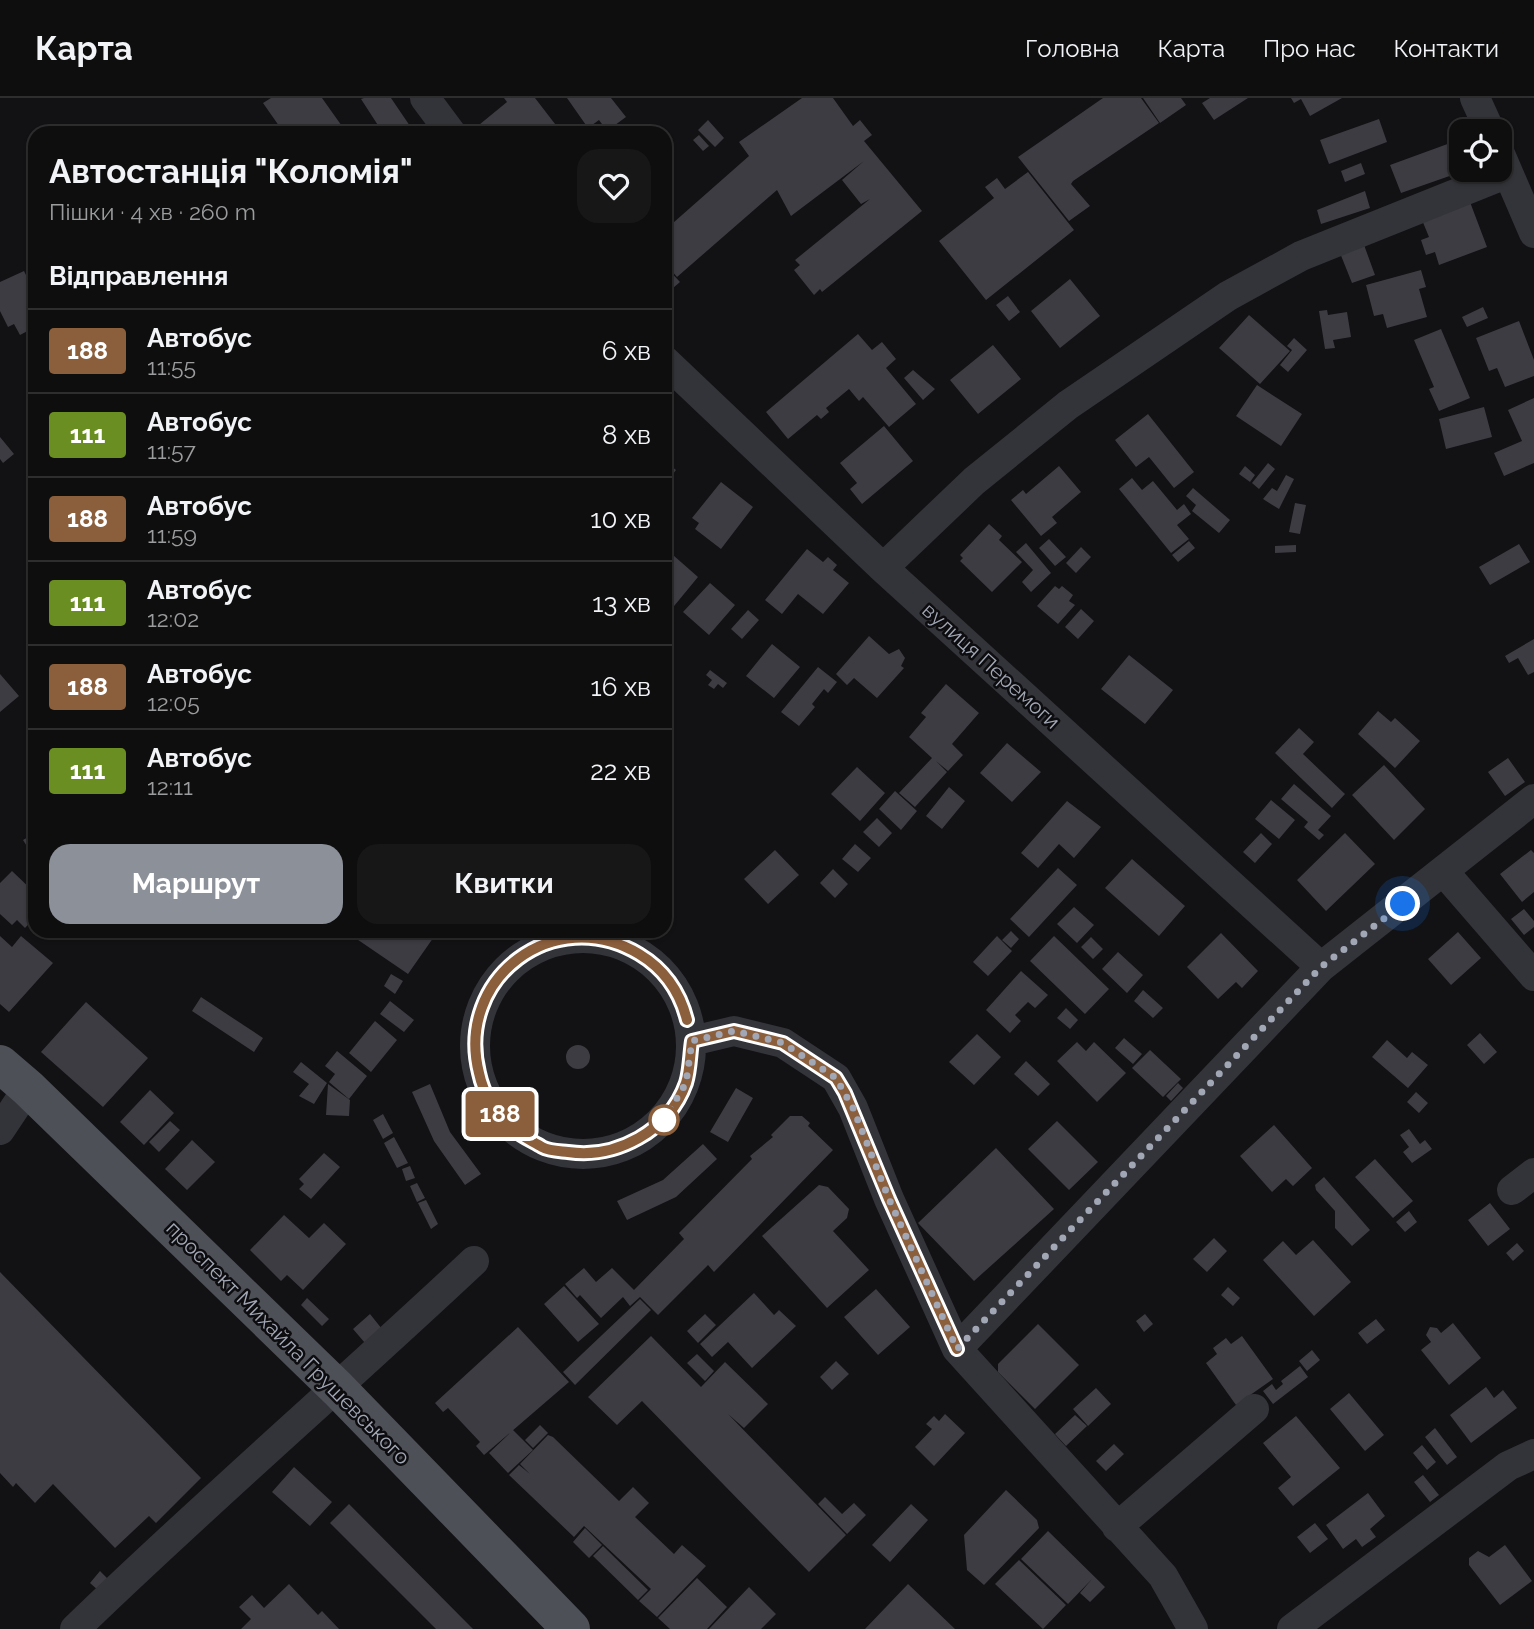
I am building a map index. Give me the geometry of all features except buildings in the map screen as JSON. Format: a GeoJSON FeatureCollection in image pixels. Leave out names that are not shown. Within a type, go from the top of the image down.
{"type":"FeatureCollection","features":[{"type":"Feature","properties":{"kind":"main road","name":"проспект Михайла Грушевського"},"geometry":{"type":"LineString","coordinates":[[14,1076],[338,1389],[571,1629]]}},
{"type":"Feature","properties":{"kind":"street"},"geometry":{"type":"LineString","coordinates":[[425,98],[446,126]]}},
{"type":"Feature","properties":{"kind":"street"},"geometry":{"type":"LineString","coordinates":[[1475,98],[1485,119]]}},
{"type":"Feature","properties":{"kind":"street"},"geometry":{"type":"LineString","coordinates":[[883,568],[974,481],[1058,413],[1129,361],[1228,296],[1301,256],[1463,182]]}},
{"type":"Feature","properties":{"kind":"street"},"geometry":{"type":"LineString","coordinates":[[1512,182],[1534,233]]}},
{"type":"Feature","properties":{"kind":"street","name":"вулиця Перемоги"},"geometry":{"type":"LineString","coordinates":[[672,368],[883,568],[1321,967]]}},
{"type":"Feature","properties":{"kind":"street"},"geometry":{"type":"LineString","coordinates":[[957,1349],[1321,967],[1534,799]]}},
{"type":"Feature","properties":{"kind":"street"},"geometry":{"type":"LineString","coordinates":[[1444,872],[1534,976]]}},
{"type":"Feature","properties":{"kind":"street"},"geometry":{"type":"LineString","coordinates":[[569,938],[536,946],[502,972],[479,1008],[473,1051],[483,1092],[509,1126],[545,1149],[587,1155],[629,1145],[664,1120],[686,1083],[692,1041],[682,999],[657,965],[620,943],[589,938]]}},
{"type":"Feature","properties":{"kind":"street"},"geometry":{"type":"LineString","coordinates":[[692,1041],[734,1031],[783,1043],[836,1078],[853,1108],[889,1199],[957,1349],[1163,1576],[1193,1629]]}},
{"type":"Feature","properties":{"kind":"street"},"geometry":{"type":"LineString","coordinates":[[0,1130],[14,1076]]}},
{"type":"Feature","properties":{"kind":"street"},"geometry":{"type":"LineString","coordinates":[[75,1629],[187,1520],[338,1389],[474,1261]]}},
{"type":"Feature","properties":{"kind":"street"},"geometry":{"type":"LineString","coordinates":[[1117,1527],[1254,1409]]}},
{"type":"Feature","properties":{"kind":"street"},"geometry":{"type":"LineString","coordinates":[[1292,1629],[1508,1466],[1534,1454]]}},
{"type":"Feature","properties":{"kind":"bus line","name":"188"},"geometry":{"type":"LineString","coordinates":[[569,938],[536,946],[502,972],[479,1008],[473,1051],[483,1092],[509,1126],[545,1149],[587,1155],[629,1145],[664,1120],[686,1083],[692,1041],[734,1031],[783,1043],[836,1078],[845,1093],[889,1199],[957,1349]]}},
{"type":"Feature","properties":{"kind":"bus line","name":"188"},"geometry":{"type":"LineString","coordinates":[[589,938],[620,943],[657,965],[682,999],[687,1020]]}},
{"type":"Feature","properties":{"kind":"route"},"geometry":{"type":"LineString","coordinates":[[664,1120],[686,1083],[692,1041],[734,1031],[783,1043],[836,1078],[853,1108],[889,1199],[957,1349],[1321,967],[1403,904]]}}]}
